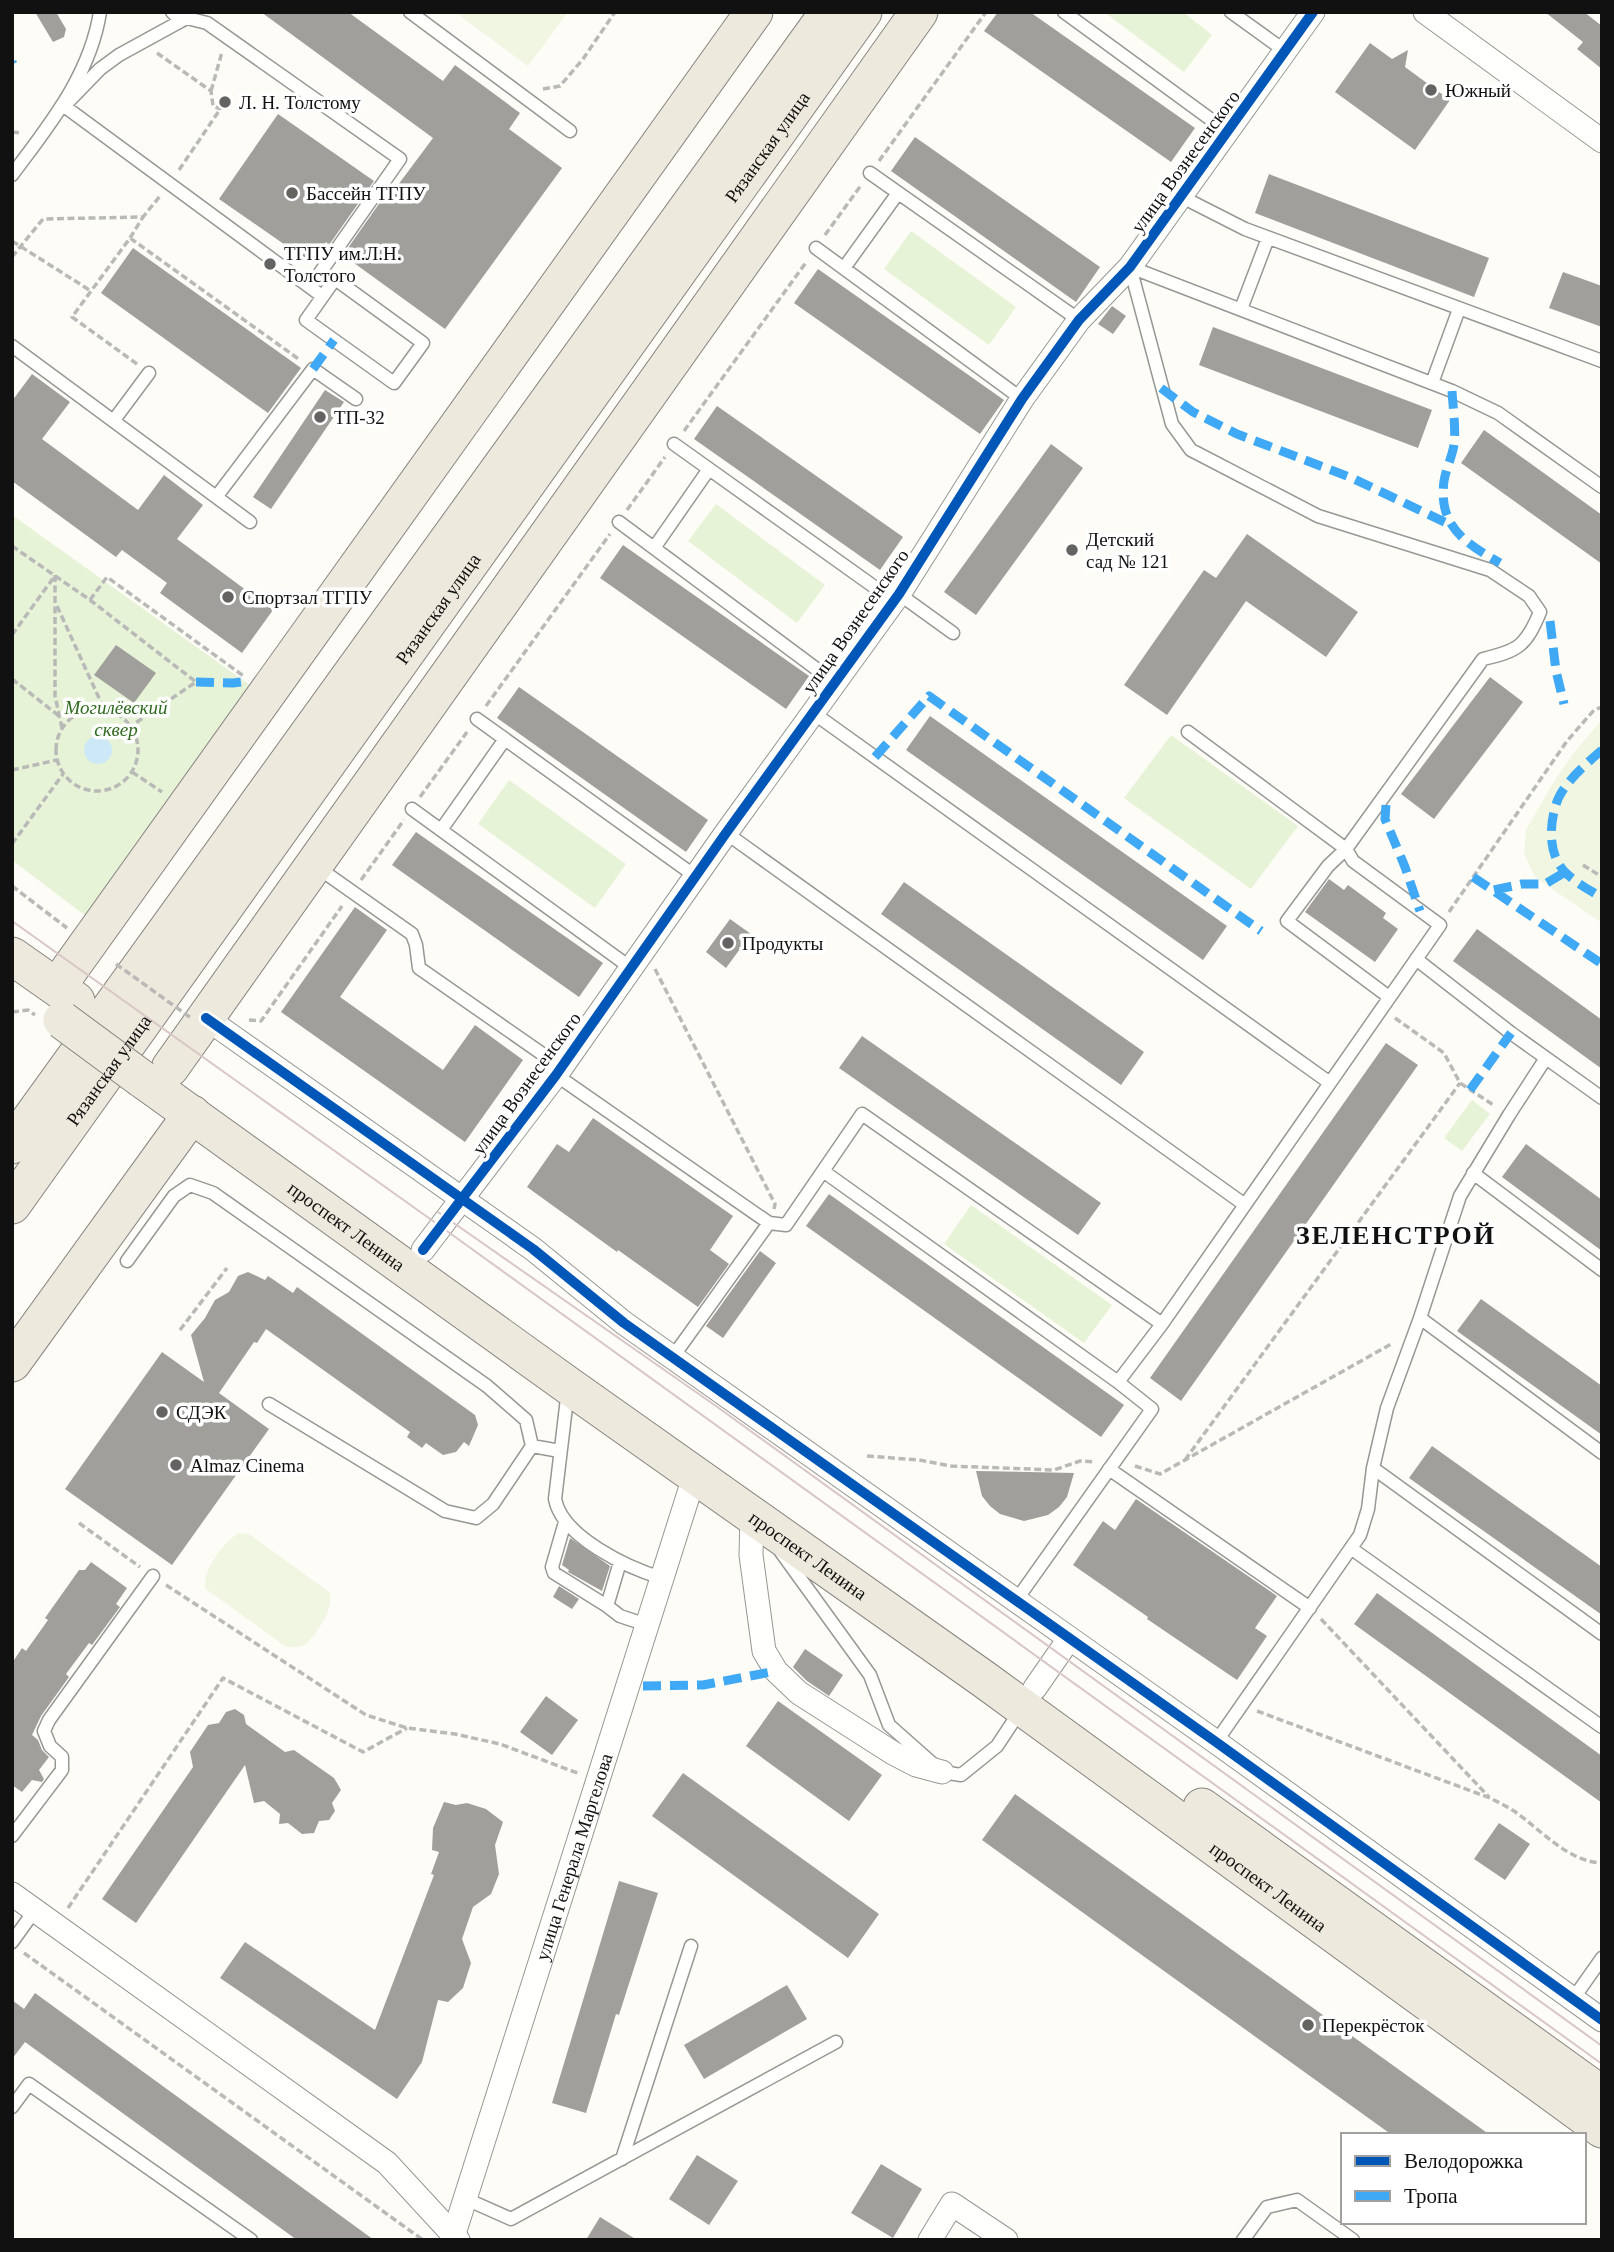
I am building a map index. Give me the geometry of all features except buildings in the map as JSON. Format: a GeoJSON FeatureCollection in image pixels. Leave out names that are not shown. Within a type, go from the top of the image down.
{"type":"FeatureCollection","features":[{"type":"Feature","properties":{"kind":"main road"},"geometry":{"type":"LineString","coordinates":[[65,1003],[186,808],[754,12]]}},
{"type":"Feature","properties":{"kind":"main road","name":"Рязанская улица"},"geometry":{"type":"LineString","coordinates":[[12,1145],[829,12]]}},
{"type":"Feature","properties":{"kind":"main road","name":"Рязанская улица"},"geometry":{"type":"LineString","coordinates":[[12,1205],[863,12]]}},
{"type":"Feature","properties":{"kind":"main road"},"geometry":{"type":"LineString","coordinates":[[156,1068],[198,1018],[315,865],[919,12]]}},
{"type":"Feature","properties":{"kind":"main road","name":"проспект Ленина"},"geometry":{"type":"LineString","coordinates":[[12,956],[65,1003],[423,1250],[699,1463],[1028,1698],[1602,2095]]}},
{"type":"Feature","properties":{"kind":"main road","name":"проспект Ленина"},"geometry":{"type":"LineString","coordinates":[[12,985],[65,1003]]}},
{"type":"Feature","properties":{"kind":"main road","name":"проспект Ленина"},"geometry":{"type":"LineString","coordinates":[[156,1068],[192,1114],[569,1386],[699,1463],[752,1515],[1028,1698],[1602,2129]]}},
{"type":"Feature","properties":{"kind":"main road"},"geometry":{"type":"LineString","coordinates":[[12,1363],[192,1114]]}},
{"type":"Feature","properties":{"kind":"street","name":"улица Вознесенского"},"geometry":{"type":"LineString","coordinates":[[423,1250],[559,1071],[695,876],[896,598],[1021,399],[1079,320],[1130,267],[1313,12]]}},
{"type":"Feature","properties":{"kind":"street"},"geometry":{"type":"LineString","coordinates":[[1424,12],[1602,141]]}},
{"type":"Feature","properties":{"kind":"street"},"geometry":{"type":"LineString","coordinates":[[198,1018],[533,1249],[672,1358],[1216,1742],[1602,2020]]}},
{"type":"Feature","properties":{"kind":"street","name":"улица Генерала Маргелова"},"geometry":{"type":"LineString","coordinates":[[454,2239],[699,1463]]}},
{"type":"Feature","properties":{"kind":"street"},"geometry":{"type":"LineString","coordinates":[[752,1515],[751,1555],[764,1651],[776,1671],[799,1693],[893,1753],[916,1765],[942,1772]]}},
{"type":"Feature","properties":{"kind":"street"},"geometry":{"type":"LineString","coordinates":[[1028,1698],[1069,1639]]}},
{"type":"Feature","properties":{"kind":"street"},"geometry":{"type":"LineString","coordinates":[[12,1894],[387,2163],[454,2239]]}},
{"type":"Feature","properties":{"kind":"street"},"geometry":{"type":"LineString","coordinates":[[930,2240],[952,2204],[1006,2240]]}},
{"type":"Feature","properties":{"kind":"lane"},"geometry":{"type":"LineString","coordinates":[[64,106],[86,60],[100,12]]}},
{"type":"Feature","properties":{"kind":"lane"},"geometry":{"type":"LineString","coordinates":[[410,12],[570,131]]}},
{"type":"Feature","properties":{"kind":"lane"},"geometry":{"type":"LineString","coordinates":[[1064,12],[1228,132]]}},
{"type":"Feature","properties":{"kind":"lane"},"geometry":{"type":"LineString","coordinates":[[1231,12],[1285,51]]}},
{"type":"Feature","properties":{"kind":"lane"},"geometry":{"type":"LineString","coordinates":[[12,175],[64,106],[100,69],[176,17],[200,20],[400,159],[310,287]]}},
{"type":"Feature","properties":{"kind":"lane"},"geometry":{"type":"LineString","coordinates":[[64,106],[322,296]]}},
{"type":"Feature","properties":{"kind":"lane"},"geometry":{"type":"LineString","coordinates":[[870,173],[1079,320]]}},
{"type":"Feature","properties":{"kind":"lane"},"geometry":{"type":"LineString","coordinates":[[844,268],[898,193]]}},
{"type":"Feature","properties":{"kind":"lane"},"geometry":{"type":"LineString","coordinates":[[1182,197],[1268,238],[1602,361]]}},
{"type":"Feature","properties":{"kind":"lane"},"geometry":{"type":"LineString","coordinates":[[1241,309],[1268,238]]}},
{"type":"Feature","properties":{"kind":"lane"},"geometry":{"type":"LineString","coordinates":[[816,248],[1021,399]]}},
{"type":"Feature","properties":{"kind":"lane"},"geometry":{"type":"LineString","coordinates":[[1130,267],[1432,383],[1498,413],[1602,487]]}},
{"type":"Feature","properties":{"kind":"lane"},"geometry":{"type":"LineString","coordinates":[[1130,267],[1171,424],[1191,450],[1318,516],[1490,570],[1529,596],[1540,612],[1531,634],[1517,648],[1483,659],[1346,849],[1328,866],[1287,921],[1386,1003]]}},
{"type":"Feature","properties":{"kind":"lane"},"geometry":{"type":"LineString","coordinates":[[335,279],[423,342],[394,383],[306,320],[322,296],[335,279]]}},
{"type":"Feature","properties":{"kind":"lane"},"geometry":{"type":"LineString","coordinates":[[1432,383],[1459,309]]}},
{"type":"Feature","properties":{"kind":"lane"},"geometry":{"type":"LineString","coordinates":[[12,346],[250,522]]}},
{"type":"Feature","properties":{"kind":"lane"},"geometry":{"type":"LineString","coordinates":[[217,496],[313,369],[356,399]]}},
{"type":"Feature","properties":{"kind":"lane"},"geometry":{"type":"LineString","coordinates":[[114,421],[149,373]]}},
{"type":"Feature","properties":{"kind":"lane"},"geometry":{"type":"LineString","coordinates":[[674,444],[896,598],[953,633]]}},
{"type":"Feature","properties":{"kind":"lane"},"geometry":{"type":"LineString","coordinates":[[653,548],[709,469]]}},
{"type":"Feature","properties":{"kind":"lane"},"geometry":{"type":"LineString","coordinates":[[619,522],[834,682]]}},
{"type":"Feature","properties":{"kind":"lane"},"geometry":{"type":"LineString","coordinates":[[812,712],[1330,1083]]}},
{"type":"Feature","properties":{"kind":"lane"},"geometry":{"type":"LineString","coordinates":[[477,719],[695,876]]}},
{"type":"Feature","properties":{"kind":"lane"},"geometry":{"type":"LineString","coordinates":[[1118,1382],[1162,1324],[1440,925],[1353,861],[1346,849],[1188,732]]}},
{"type":"Feature","properties":{"kind":"lane"},"geometry":{"type":"LineString","coordinates":[[440,830],[505,739]]}},
{"type":"Feature","properties":{"kind":"lane"},"geometry":{"type":"LineString","coordinates":[[412,809],[631,968]]}},
{"type":"Feature","properties":{"kind":"lane"},"geometry":{"type":"LineString","coordinates":[[726,833],[1245,1205]]}},
{"type":"Feature","properties":{"kind":"lane"},"geometry":{"type":"LineString","coordinates":[[315,865],[412,934],[419,968],[769,1223],[786,1225],[862,1114],[1162,1324]]}},
{"type":"Feature","properties":{"kind":"lane"},"geometry":{"type":"LineString","coordinates":[[1416,959],[1602,1098]]}},
{"type":"Feature","properties":{"kind":"lane"},"geometry":{"type":"LineString","coordinates":[[1216,1742],[1352,1549],[1366,1521],[1373,1468],[1387,1408],[1460,1196],[1546,1058]]}},
{"type":"Feature","properties":{"kind":"lane"},"geometry":{"type":"LineString","coordinates":[[823,1171],[1152,1409],[1015,1602]]}},
{"type":"Feature","properties":{"kind":"lane"},"geometry":{"type":"LineString","coordinates":[[1473,1173],[1602,1270]]}},
{"type":"Feature","properties":{"kind":"lane"},"geometry":{"type":"LineString","coordinates":[[127,1261],[174,1196],[190,1185],[213,1193],[486,1386],[526,1420],[533,1446],[493,1504],[476,1518],[445,1511],[269,1404]]}},
{"type":"Feature","properties":{"kind":"lane"},"geometry":{"type":"LineString","coordinates":[[672,1358],[769,1223]]}},
{"type":"Feature","properties":{"kind":"lane"},"geometry":{"type":"LineString","coordinates":[[1418,1324],[1602,1453]]}},
{"type":"Feature","properties":{"kind":"lane"},"geometry":{"type":"LineString","coordinates":[[569,1386],[555,1499],[557,1511],[565,1522],[620,1562],[662,1578]]}},
{"type":"Feature","properties":{"kind":"lane"},"geometry":{"type":"LineString","coordinates":[[533,1446],[560,1451]]}},
{"type":"Feature","properties":{"kind":"lane"},"geometry":{"type":"LineString","coordinates":[[1112,1464],[1310,1608]]}},
{"type":"Feature","properties":{"kind":"lane"},"geometry":{"type":"LineString","coordinates":[[1373,1468],[1602,1633]]}},
{"type":"Feature","properties":{"kind":"lane"},"geometry":{"type":"LineString","coordinates":[[752,1515],[810,1590],[870,1675],[889,1725],[942,1772],[961,1775],[997,1746],[1028,1698]]}},
{"type":"Feature","properties":{"kind":"lane"},"geometry":{"type":"LineString","coordinates":[[565,1522],[552,1567],[554,1573],[620,1616],[647,1625]]}},
{"type":"Feature","properties":{"kind":"lane"},"geometry":{"type":"LineString","coordinates":[[1352,1549],[1602,1727]]}},
{"type":"Feature","properties":{"kind":"lane"},"geometry":{"type":"LineString","coordinates":[[607,1606],[620,1562]]}},
{"type":"Feature","properties":{"kind":"lane"},"geometry":{"type":"LineString","coordinates":[[12,1836],[62,1770],[62,1757],[50,1746],[44,1731],[49,1720],[153,1576]]}},
{"type":"Feature","properties":{"kind":"lane"},"geometry":{"type":"LineString","coordinates":[[12,1941],[35,1910]]}},
{"type":"Feature","properties":{"kind":"lane"},"geometry":{"type":"LineString","coordinates":[[622,2159],[691,1946]]}},
{"type":"Feature","properties":{"kind":"lane"},"geometry":{"type":"LineString","coordinates":[[1573,1999],[1602,1958]]}},
{"type":"Feature","properties":{"kind":"lane"},"geometry":{"type":"LineString","coordinates":[[466,2199],[511,2219],[836,2042]]}},
{"type":"Feature","properties":{"kind":"lane"},"geometry":{"type":"LineString","coordinates":[[12,2107],[29,2084],[251,2240]]}},
{"type":"Feature","properties":{"kind":"lane"},"geometry":{"type":"LineString","coordinates":[[1243,2240],[1266,2207],[1297,2200],[1353,2240]]}},
{"type":"Feature","properties":{"kind":"path"},"geometry":{"type":"LineString","coordinates":[[534,86],[545,90],[560,86],[583,59],[615,12]]}},
{"type":"Feature","properties":{"kind":"path"},"geometry":{"type":"LineString","coordinates":[[247,1020],[261,1021],[986,12]]}},
{"type":"Feature","properties":{"kind":"path"},"geometry":{"type":"LineString","coordinates":[[149,373],[72,317],[169,184],[221,107],[213,106],[211,90],[226,37]]}},
{"type":"Feature","properties":{"kind":"path"},"geometry":{"type":"LineString","coordinates":[[141,41],[211,90]]}},
{"type":"Feature","properties":{"kind":"path"},"geometry":{"type":"LineString","coordinates":[[12,132],[21,133]]}},
{"type":"Feature","properties":{"kind":"path"},"geometry":{"type":"LineString","coordinates":[[12,257],[43,219],[143,217]]}},
{"type":"Feature","properties":{"kind":"path"},"geometry":{"type":"LineString","coordinates":[[130,238],[313,369]]}},
{"type":"Feature","properties":{"kind":"path"},"geometry":{"type":"LineString","coordinates":[[12,241],[91,291]]}},
{"type":"Feature","properties":{"kind":"path"},"geometry":{"type":"LineString","coordinates":[[12,546],[90,600],[196,682],[131,726]]}},
{"type":"Feature","properties":{"kind":"path"},"geometry":{"type":"LineString","coordinates":[[55,575],[55,696],[62,728]]}},
{"type":"Feature","properties":{"kind":"path"},"geometry":{"type":"LineString","coordinates":[[12,635],[55,575]]}},
{"type":"Feature","properties":{"kind":"path"},"geometry":{"type":"LineString","coordinates":[[90,600],[107,577],[249,681]]}},
{"type":"Feature","properties":{"kind":"path"},"geometry":{"type":"LineString","coordinates":[[55,602],[104,709]]}},
{"type":"Feature","properties":{"kind":"path"},"geometry":{"type":"LineString","coordinates":[[12,679],[59,716]]}},
{"type":"Feature","properties":{"kind":"path"},"geometry":{"type":"LineString","coordinates":[[1440,925],[1567,741],[1594,710],[1602,707]]}},
{"type":"Feature","properties":{"kind":"path"},"geometry":{"type":"LineString","coordinates":[[88,709],[104,709],[119,715],[131,726],[137,740],[138,757],[132,772],[121,784],[106,790],[90,791],[75,785],[63,774],[57,760],[56,743],[62,728],[73,716],[88,709]]}},
{"type":"Feature","properties":{"kind":"path"},"geometry":{"type":"LineString","coordinates":[[12,770],[57,760]]}},
{"type":"Feature","properties":{"kind":"path"},"geometry":{"type":"LineString","coordinates":[[132,772],[186,808]]}},
{"type":"Feature","properties":{"kind":"path"},"geometry":{"type":"LineString","coordinates":[[12,844],[63,774]]}},
{"type":"Feature","properties":{"kind":"path"},"geometry":{"type":"LineString","coordinates":[[1583,864],[1602,877]]}},
{"type":"Feature","properties":{"kind":"path"},"geometry":{"type":"LineString","coordinates":[[644,949],[775,1204],[769,1223]]}},
{"type":"Feature","properties":{"kind":"path"},"geometry":{"type":"LineString","coordinates":[[116,964],[198,1018]]}},
{"type":"Feature","properties":{"kind":"path"},"geometry":{"type":"LineString","coordinates":[[1386,1003],[1444,1054],[1460,1083],[1509,1115]]}},
{"type":"Feature","properties":{"kind":"path"},"geometry":{"type":"LineString","coordinates":[[1183,1463],[1460,1083]]}},
{"type":"Feature","properties":{"kind":"path"},"geometry":{"type":"LineString","coordinates":[[180,1330],[227,1268]]}},
{"type":"Feature","properties":{"kind":"path"},"geometry":{"type":"LineString","coordinates":[[867,1456],[919,1460],[951,1466],[1055,1469],[1080,1461],[1112,1464],[1160,1474],[1418,1324]]}},
{"type":"Feature","properties":{"kind":"path"},"geometry":{"type":"LineString","coordinates":[[79,1523],[153,1576],[366,1715],[407,1728],[455,1734],[500,1744],[585,1776]]}},
{"type":"Feature","properties":{"kind":"path"},"geometry":{"type":"LineString","coordinates":[[1310,1608],[1490,1798]]}},
{"type":"Feature","properties":{"kind":"path"},"geometry":{"type":"LineString","coordinates":[[63,1916],[223,1678],[363,1752],[407,1728]]}},
{"type":"Feature","properties":{"kind":"path"},"geometry":{"type":"LineString","coordinates":[[1242,1705],[1490,1798],[1512,1810],[1572,1854],[1592,1863],[1602,1863]]}},
{"type":"Feature","properties":{"kind":"path"},"geometry":{"type":"LineString","coordinates":[[23,1952],[423,2240]]}},
{"type":"Feature","properties":{"kind":"green space"},"geometry":{"type":"Polygon","coordinates":[[[455,12],[568,12],[528,66],[455,12]]]}},
{"type":"Feature","properties":{"kind":"green space"},"geometry":{"type":"Polygon","coordinates":[[[1104,12],[1183,12],[1212,35],[1184,72],[1104,12]]]}},
{"type":"Feature","properties":{"kind":"green space"},"geometry":{"type":"Polygon","coordinates":[[[911,231],[1016,307],[989,345],[884,269],[911,231]]]}},
{"type":"Feature","properties":{"kind":"green space"},"geometry":{"type":"Polygon","coordinates":[[[716,504],[825,585],[797,623],[688,541],[716,504]]]}},
{"type":"Feature","properties":{"kind":"green space","name":"Могилёвский сквер"},"geometry":{"type":"Polygon","coordinates":[[[12,515],[261,693],[96,924],[12,860],[12,515]]]}},
{"type":"Feature","properties":{"kind":"green space"},"geometry":{"type":"Polygon","coordinates":[[[1602,720],[1602,923],[1535,877],[1524,853],[1526,830],[1553,783],[1575,751],[1602,720]]]}},
{"type":"Feature","properties":{"kind":"green space"},"geometry":{"type":"Polygon","coordinates":[[[1171,735],[1298,826],[1251,889],[1124,798],[1171,735]]]}},
{"type":"Feature","properties":{"kind":"green space"},"geometry":{"type":"Polygon","coordinates":[[[509,780],[626,864],[595,908],[478,824],[509,780]]]}},
{"type":"Feature","properties":{"kind":"green space"},"geometry":{"type":"Polygon","coordinates":[[[1472,1100],[1490,1114],[1462,1151],[1444,1138],[1472,1100]]]}},
{"type":"Feature","properties":{"kind":"green space"},"geometry":{"type":"Polygon","coordinates":[[[971,1205],[1112,1305],[1084,1343],[944,1244],[971,1205]]]}},
{"type":"Feature","properties":{"kind":"green space"},"geometry":{"type":"Polygon","coordinates":[[[239,1533],[249,1534],[329,1592],[330,1604],[324,1619],[305,1645],[285,1646],[206,1589],[205,1582],[210,1566],[227,1542],[239,1533]]]}},
{"type":"Feature","properties":{"kind":"water"},"geometry":{"type":"Polygon","coordinates":[[[98,736],[108,740],[112,750],[108,760],[98,764],[88,760],[84,750],[88,740],[98,736]]]}},
{"type":"Feature","properties":{"kind":"tram line"},"geometry":{"type":"LineString","coordinates":[[12,921],[440,1226],[1602,2064]]}},
{"type":"Feature","properties":{"kind":"tram line"},"geometry":{"type":"LineString","coordinates":[[438,1212],[716,1406],[1602,2046]]}},
{"type":"Feature","properties":{"kind":"marked path"},"geometry":{"type":"LineString","coordinates":[[313,369],[334,340]]}},
{"type":"Feature","properties":{"kind":"marked path"},"geometry":{"type":"LineString","coordinates":[[1161,388],[1193,412],[1237,434],[1352,478],[1453,526]]}},
{"type":"Feature","properties":{"kind":"marked path"},"geometry":{"type":"LineString","coordinates":[[1452,391],[1455,438],[1444,481],[1445,510],[1465,540],[1500,563]]}},
{"type":"Feature","properties":{"kind":"marked path"},"geometry":{"type":"LineString","coordinates":[[1550,621],[1556,671],[1564,704]]}},
{"type":"Feature","properties":{"kind":"marked path"},"geometry":{"type":"LineString","coordinates":[[196,682],[249,681]]}},
{"type":"Feature","properties":{"kind":"marked path"},"geometry":{"type":"LineString","coordinates":[[875,757],[929,696],[1261,931]]}},
{"type":"Feature","properties":{"kind":"marked path"},"geometry":{"type":"LineString","coordinates":[[1602,750],[1577,773],[1562,792],[1552,828],[1553,848],[1560,866],[1602,898]]}},
{"type":"Feature","properties":{"kind":"marked path"},"geometry":{"type":"LineString","coordinates":[[1386,805],[1385,819],[1420,911]]}},
{"type":"Feature","properties":{"kind":"marked path"},"geometry":{"type":"LineString","coordinates":[[1494,890],[1522,884],[1545,884],[1565,872]]}},
{"type":"Feature","properties":{"kind":"marked path"},"geometry":{"type":"LineString","coordinates":[[1473,877],[1602,964]]}},
{"type":"Feature","properties":{"kind":"marked path"},"geometry":{"type":"LineString","coordinates":[[1470,1090],[1511,1033]]}},
{"type":"Feature","properties":{"kind":"marked path"},"geometry":{"type":"LineString","coordinates":[[643,1686],[703,1685],[776,1671]]}},
{"type":"Feature","properties":{"kind":"cycle path"},"geometry":{"type":"LineString","coordinates":[[423,1250],[556,1075],[899,594],[1022,399],[1079,320],[1130,267],[1313,12]]}},
{"type":"Feature","properties":{"kind":"cycle path"},"geometry":{"type":"LineString","coordinates":[[206,1018],[533,1249],[624,1323],[1216,1742],[1602,2020]]}},
{"type":"Feature","properties":{"kind":"place","name":"Южный"},"geometry":{"type":"Point","coordinates":[1431,90]}},
{"type":"Feature","properties":{"kind":"place","name":"Л. Н. Толстому"},"geometry":{"type":"Point","coordinates":[225,102]}},
{"type":"Feature","properties":{"kind":"place","name":"Бассейн ТГПУ"},"geometry":{"type":"Point","coordinates":[292,193]}},
{"type":"Feature","properties":{"kind":"place","name":"ТГПУ им.Л.Н. Толстого"},"geometry":{"type":"Point","coordinates":[270,264]}},
{"type":"Feature","properties":{"kind":"place","name":"ТП-32"},"geometry":{"type":"Point","coordinates":[320,417]}},
{"type":"Feature","properties":{"kind":"place","name":"Детский сад № 121"},"geometry":{"type":"Point","coordinates":[1072,550]}},
{"type":"Feature","properties":{"kind":"place","name":"Спортзал ТГПУ"},"geometry":{"type":"Point","coordinates":[228,597]}},
{"type":"Feature","properties":{"kind":"place","name":"Продукты"},"geometry":{"type":"Point","coordinates":[728,943]}},
{"type":"Feature","properties":{"kind":"place","name":"СДЭК"},"geometry":{"type":"Point","coordinates":[162,1412]}},
{"type":"Feature","properties":{"kind":"place","name":"Almaz Cinema"},"geometry":{"type":"Point","coordinates":[176,1465]}},
{"type":"Feature","properties":{"kind":"place","name":"Перекрёсток"},"geometry":{"type":"Point","coordinates":[1308,2025]}},
{"type":"Feature","properties":{"kind":"district","name":"ЗЕЛЕНСТРОЙ"},"geometry":{"type":"Point","coordinates":[1396,1235]}}]}
